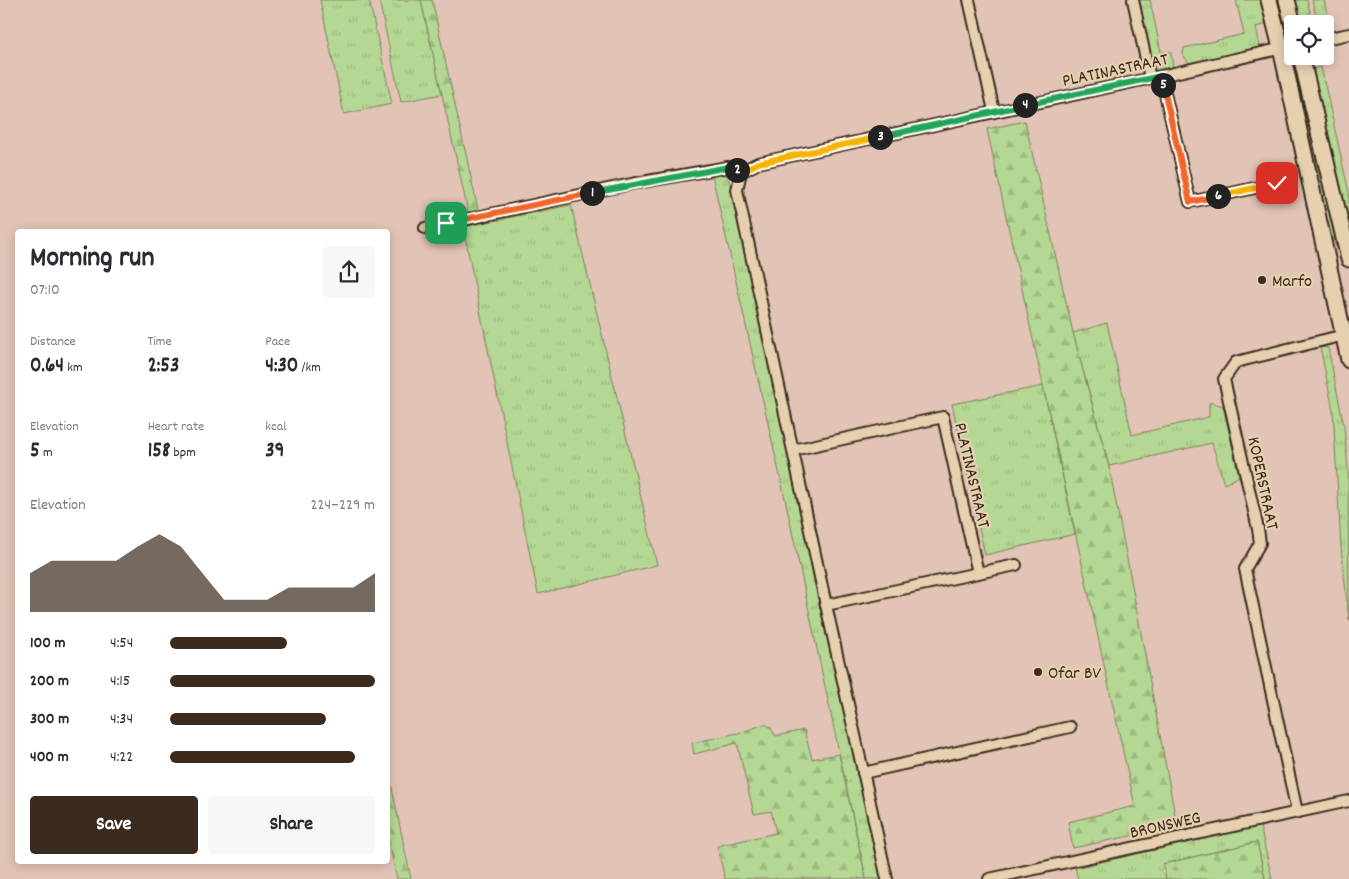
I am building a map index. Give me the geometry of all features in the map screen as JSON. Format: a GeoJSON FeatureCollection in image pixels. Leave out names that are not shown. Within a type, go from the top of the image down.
{"type":"FeatureCollection","features":[{"type":"Feature","properties":{"kind":"main road"},"geometry":{"type":"LineString","coordinates":[[1269,0],[1284,39]]}},
{"type":"Feature","properties":{"kind":"main road"},"geometry":{"type":"LineString","coordinates":[[1287,0],[1291,15]]}},
{"type":"Feature","properties":{"kind":"main road"},"geometry":{"type":"LineString","coordinates":[[1291,65],[1347,334],[1349,360]]}},
{"type":"Feature","properties":{"kind":"main road"},"geometry":{"type":"LineString","coordinates":[[1303,65],[1349,259]]}},
{"type":"Feature","properties":{"kind":"street"},"geometry":{"type":"LineString","coordinates":[[969,0],[994,111]]}},
{"type":"Feature","properties":{"kind":"street"},"geometry":{"type":"LineString","coordinates":[[1133,0],[1150,78]]}},
{"type":"Feature","properties":{"kind":"street"},"geometry":{"type":"LineString","coordinates":[[1334,37],[1349,34]]}},
{"type":"Feature","properties":{"kind":"street","name":"PLATINASTRAAT"},"geometry":{"type":"LineString","coordinates":[[741,172],[758,163],[1284,48]]}},
{"type":"Feature","properties":{"kind":"street"},"geometry":{"type":"LineString","coordinates":[[1161,76],[1190,202],[1288,180]]}},
{"type":"Feature","properties":{"kind":"street"},"geometry":{"type":"LineString","coordinates":[[425,228],[728,167],[741,172],[738,190],[826,605],[887,879]]}},
{"type":"Feature","properties":{"kind":"street","name":"KOPERSTRAAT"},"geometry":{"type":"LineString","coordinates":[[1298,812],[1245,569],[1260,543],[1224,379],[1236,362],[1347,334]]}},
{"type":"Feature","properties":{"kind":"street","name":"PLATINASTRAAT"},"geometry":{"type":"LineString","coordinates":[[793,450],[943,417],[978,573]]}},
{"type":"Feature","properties":{"kind":"street"},"geometry":{"type":"LineString","coordinates":[[826,605],[1016,566]]}},
{"type":"Feature","properties":{"kind":"street"},"geometry":{"type":"LineString","coordinates":[[863,773],[1070,727]]}},
{"type":"Feature","properties":{"kind":"street","name":"BRONSWEG"},"geometry":{"type":"LineString","coordinates":[[989,879],[1349,801]]}},
{"type":"Feature","properties":{"kind":"green space"},"geometry":{"type":"Polygon","coordinates":[[[320,0],[369,0],[392,104],[344,114],[320,0]]]}},
{"type":"Feature","properties":{"kind":"green space"},"geometry":{"type":"Polygon","coordinates":[[[379,0],[421,0],[442,94],[401,102],[379,0]]]}},
{"type":"Feature","properties":{"kind":"green space"},"geometry":{"type":"Polygon","coordinates":[[[421,0],[432,0],[479,214],[469,216],[421,0]]]}},
{"type":"Feature","properties":{"kind":"green space"},"geometry":{"type":"Polygon","coordinates":[[[1137,0],[1150,0],[1161,52],[1171,52],[1173,67],[1152,71],[1137,0]]]}},
{"type":"Feature","properties":{"kind":"green space"},"geometry":{"type":"Polygon","coordinates":[[[1236,0],[1265,0],[1271,23],[1256,27],[1260,47],[1189,63],[1183,55],[1184,48],[1244,34],[1236,0]]]}},
{"type":"Feature","properties":{"kind":"green space"},"geometry":{"type":"Polygon","coordinates":[[[1295,0],[1307,0],[1310,12],[1308,15],[1299,15],[1295,0]]]}},
{"type":"Feature","properties":{"kind":"green space"},"geometry":{"type":"Polygon","coordinates":[[[1312,0],[1324,0],[1327,15],[1316,15],[1312,0]]]}},
{"type":"Feature","properties":{"kind":"green space"},"geometry":{"type":"Polygon","coordinates":[[[1321,67],[1349,193],[1349,244],[1309,70],[1321,67]]]}},
{"type":"Feature","properties":{"kind":"green space"},"geometry":{"type":"Polygon","coordinates":[[[1303,116],[1321,181],[1336,247],[1320,204],[1303,116]]]}},
{"type":"Feature","properties":{"kind":"green space"},"geometry":{"type":"Polygon","coordinates":[[[1025,121],[1073,333],[1109,467],[1177,826],[1073,848],[1068,822],[1135,806],[987,129],[1025,121]]]}},
{"type":"Feature","properties":{"kind":"green space"},"geometry":{"type":"Polygon","coordinates":[[[726,174],[731,185],[821,612],[882,879],[866,879],[786,503],[712,175],[726,174]]]}},
{"type":"Feature","properties":{"kind":"green space"},"geometry":{"type":"Polygon","coordinates":[[[571,205],[657,565],[538,594],[463,227],[571,205]]]}},
{"type":"Feature","properties":{"kind":"green space"},"geometry":{"type":"Polygon","coordinates":[[[1107,323],[1132,435],[1209,417],[1209,403],[1223,406],[1239,476],[1224,484],[1212,443],[1109,466],[1073,333],[1107,323]]]}},
{"type":"Feature","properties":{"kind":"green space"},"geometry":{"type":"Polygon","coordinates":[[[1320,347],[1328,348],[1344,426],[1348,469],[1349,620],[1341,547],[1333,410],[1320,347]]]}},
{"type":"Feature","properties":{"kind":"green space"},"geometry":{"type":"Polygon","coordinates":[[[1043,386],[1075,534],[985,555],[952,404],[1043,386]]]}},
{"type":"Feature","properties":{"kind":"green space"},"geometry":{"type":"Polygon","coordinates":[[[765,724],[770,727],[776,736],[804,730],[812,759],[839,754],[866,879],[725,879],[717,846],[776,833],[771,811],[754,814],[737,743],[694,754],[692,743],[742,732],[765,724]]]}},
{"type":"Feature","properties":{"kind":"green space"},"geometry":{"type":"Polygon","coordinates":[[[390,779],[411,879],[397,879],[390,847],[390,779]]]}},
{"type":"Feature","properties":{"kind":"green space"},"geometry":{"type":"Polygon","coordinates":[[[1260,826],[1272,879],[1265,879],[1257,842],[1163,864],[1166,879],[1078,879],[1075,868],[1260,826]]]}},
{"type":"Feature","properties":{"kind":"green space"},"geometry":{"type":"Polygon","coordinates":[[[1257,842],[1265,879],[1166,879],[1163,864],[1257,842]]]}},
{"type":"Feature","properties":{"kind":"place","name":"Marfo"},"geometry":{"type":"Point","coordinates":[1262,280]}},
{"type":"Feature","properties":{"kind":"place","name":"Ofar BV"},"geometry":{"type":"Point","coordinates":[1038,672]}},
{"type":"Feature","properties":{"kind":"route"},"geometry":{"type":"LineString","coordinates":[[446,223],[728,167],[741,172],[758,163],[1161,76],[1190,202],[1277,183]]}}]}
